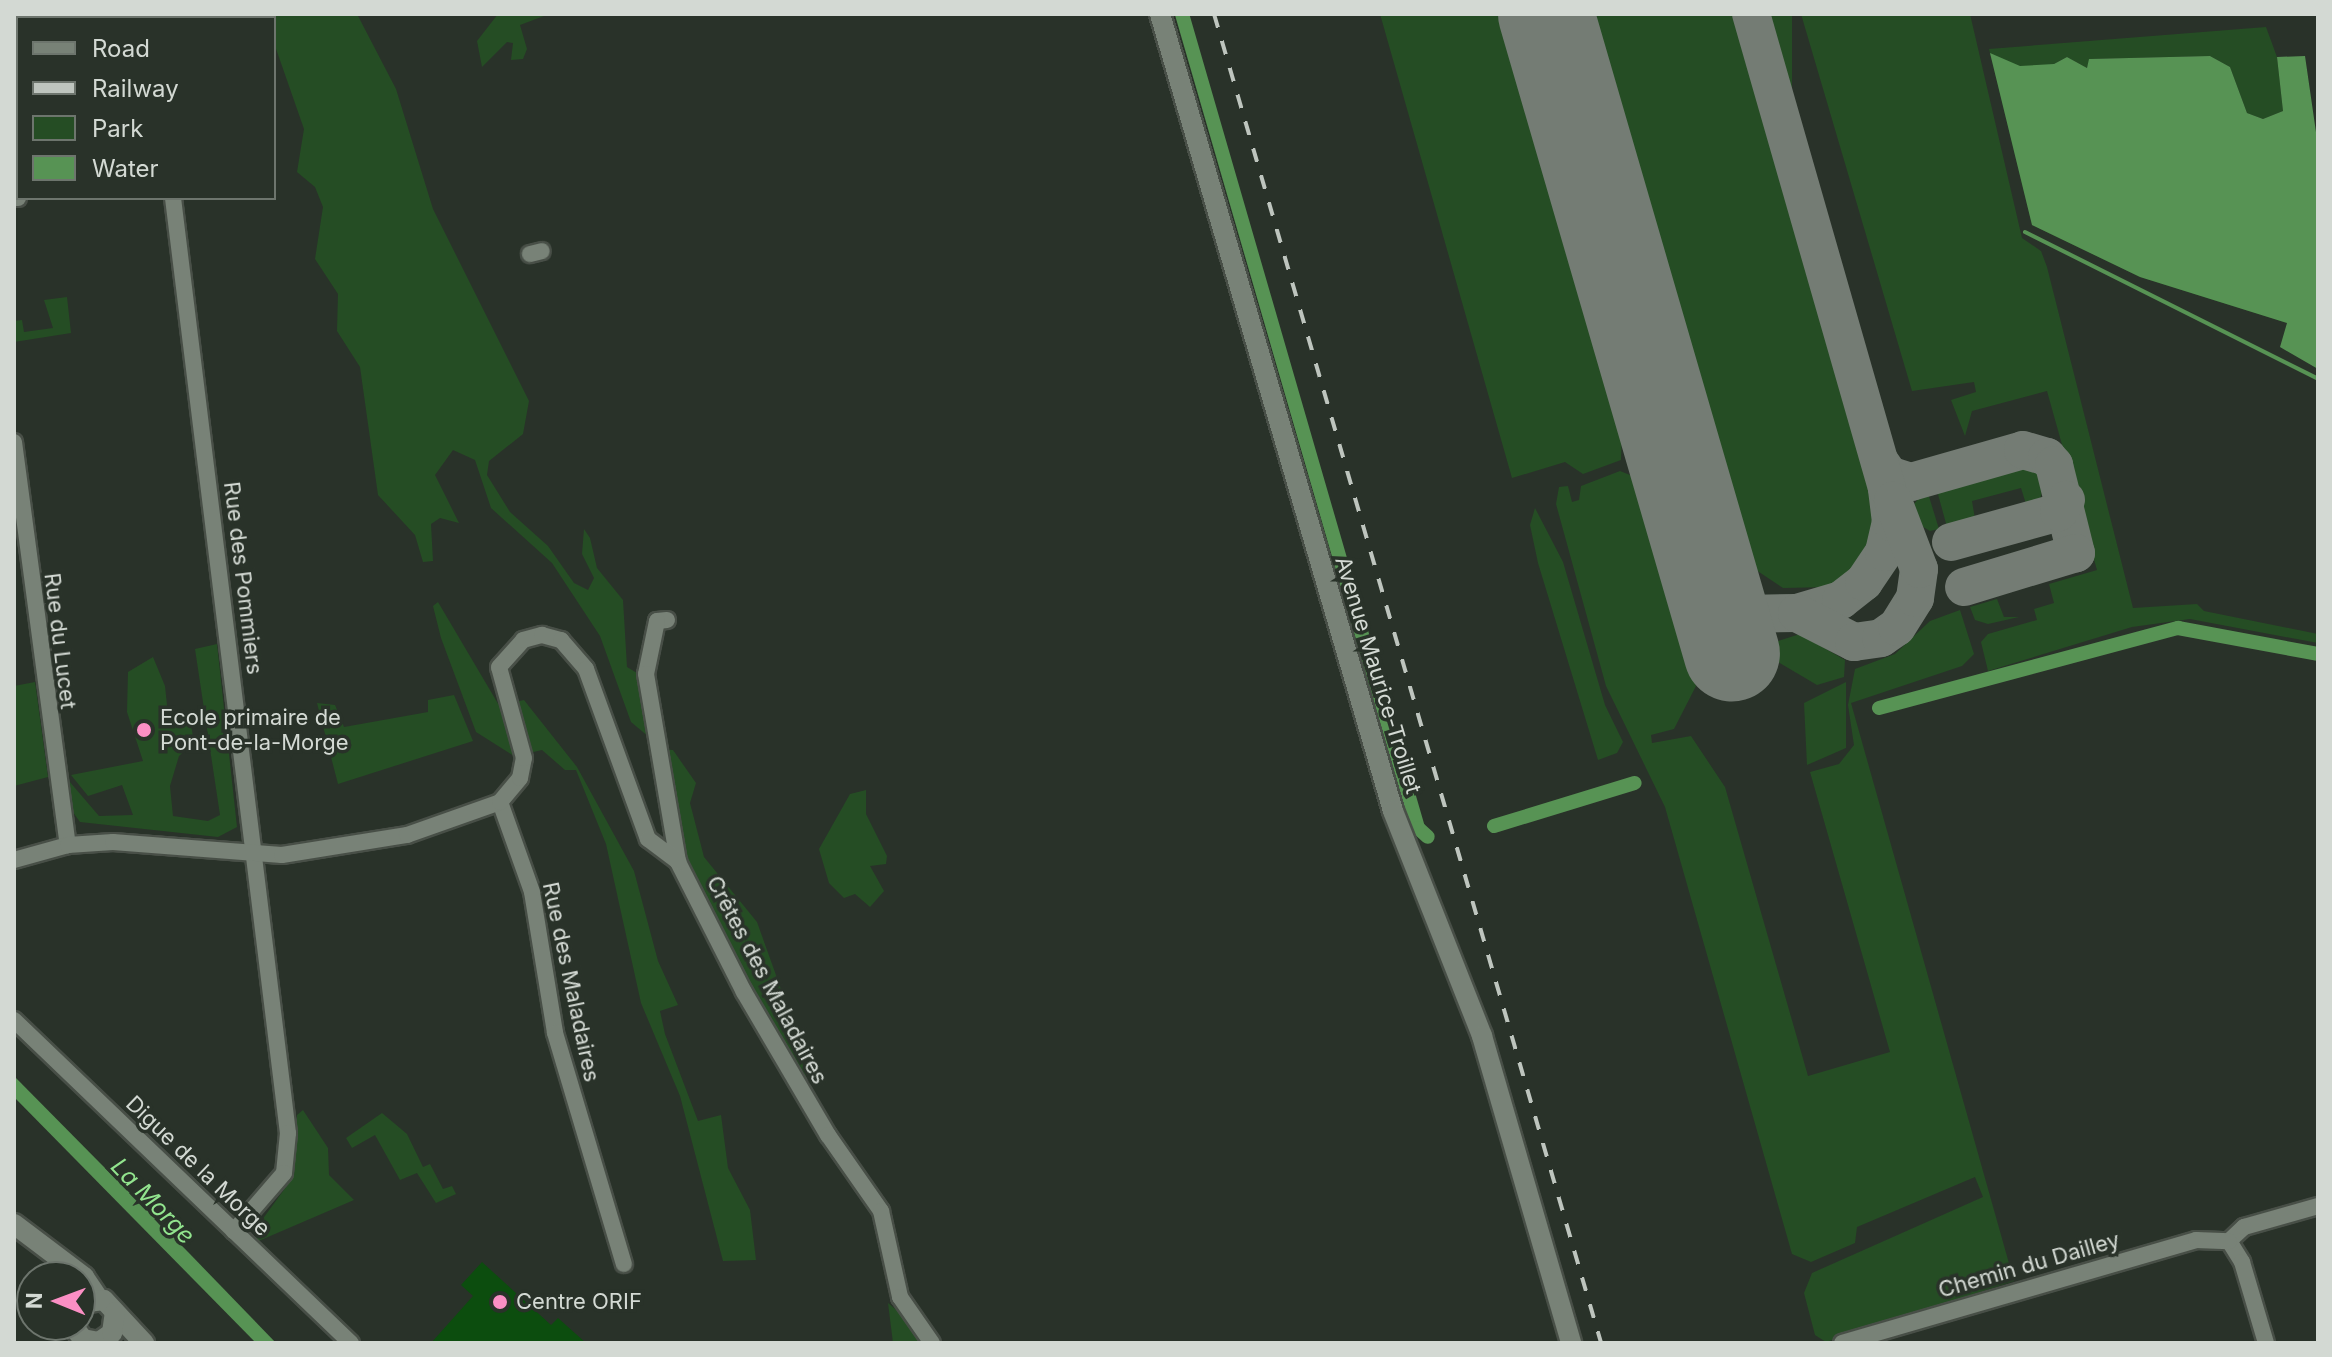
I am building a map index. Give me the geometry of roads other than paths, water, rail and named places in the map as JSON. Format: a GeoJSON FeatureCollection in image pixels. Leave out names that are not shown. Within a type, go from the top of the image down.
{"type":"FeatureCollection","features":[{"type":"Feature","properties":{"kind":"street","name":"Avenue Maurice-Troillet"},"geometry":{"type":"LineString","coordinates":[[1160,14],[1393,811],[1470,998],[1571,1343]]}},
{"type":"Feature","properties":{"kind":"street","name":"Rue des Pommiers"},"geometry":{"type":"LineString","coordinates":[[173,200],[289,1156],[275,1189],[234,1231]]}},
{"type":"Feature","properties":{"kind":"street","name":"Rue du Lucet"},"geometry":{"type":"LineString","coordinates":[[14,442],[68,845]]}},
{"type":"Feature","properties":{"kind":"street","name":"Crêtes des Maladaires"},"geometry":{"type":"LineString","coordinates":[[667,620],[657,621],[646,674],[678,862],[752,1005],[828,1135],[881,1211],[900,1297],[932,1343]]}},
{"type":"Feature","properties":{"kind":"street"},"geometry":{"type":"LineString","coordinates":[[14,860],[68,845],[113,842],[255,856],[407,835],[500,802],[520,778],[524,758],[499,667],[523,640],[542,635],[561,640],[586,669],[648,839],[678,862]]}},
{"type":"Feature","properties":{"kind":"street","name":"Rue des Maladaires"},"geometry":{"type":"LineString","coordinates":[[500,802],[532,892],[555,1033],[624,1264]]}},
{"type":"Feature","properties":{"kind":"street","name":"Digue de la Morge"},"geometry":{"type":"LineString","coordinates":[[14,1020],[351,1343]]}},
{"type":"Feature","properties":{"kind":"street"},"geometry":{"type":"LineString","coordinates":[[2266,1343],[2229,1241],[2244,1227],[2318,1206]]}},
{"type":"Feature","properties":{"kind":"street"},"geometry":{"type":"LineString","coordinates":[[14,1224],[59,1261]]}},
{"type":"Feature","properties":{"kind":"street","name":"Chemin du Dailley"},"geometry":{"type":"LineString","coordinates":[[1842,1343],[2189,1242],[2229,1241]]}},
{"type":"Feature","properties":{"kind":"street"},"geometry":{"type":"LineString","coordinates":[[96,1304],[115,1312],[144,1343]]}},
{"type":"Feature","properties":{"kind":"street"},"geometry":{"type":"LineString","coordinates":[[115,1312],[99,1341],[144,1343]]}},
{"type":"Feature","properties":{"kind":"water"},"geometry":{"type":"Polygon","coordinates":[[[1990,53],[2020,66],[2054,64],[2067,57],[2087,68],[2089,59],[2210,56],[2230,67],[2247,113],[2263,119],[2283,111],[2277,57],[2305,56],[2318,146],[2318,369],[2280,347],[2287,323],[2140,277],[2032,225],[1990,53]]]}},
{"type":"Feature","properties":{"kind":"water","name":"La Morge"},"geometry":{"type":"Polygon","coordinates":[[[14,1076],[276,1343],[256,1343],[15,1098],[14,1076]]]}},
{"type":"Feature","properties":{"kind":"waterway"},"geometry":{"type":"LineString","coordinates":[[1182,14],[1418,828],[1428,837]]}},
{"type":"Feature","properties":{"kind":"waterway"},"geometry":{"type":"LineString","coordinates":[[2025,232],[2318,379]]}},
{"type":"Feature","properties":{"kind":"waterway"},"geometry":{"type":"LineString","coordinates":[[1879,708],[2178,628],[2318,654]]}},
{"type":"Feature","properties":{"kind":"waterway"},"geometry":{"type":"LineString","coordinates":[[1494,826],[1635,783]]}},
{"type":"Feature","properties":{"kind":"railway"},"geometry":{"type":"LineString","coordinates":[[1214,14],[1601,1343]]}},
{"type":"Feature","properties":{"kind":"place","name":"Ecole primaire de Pont-de-la-Morge"},"geometry":{"type":"Point","coordinates":[144,730]}},
{"type":"Feature","properties":{"kind":"place","name":"Centre ORIF"},"geometry":{"type":"Point","coordinates":[500,1302]}}]}
